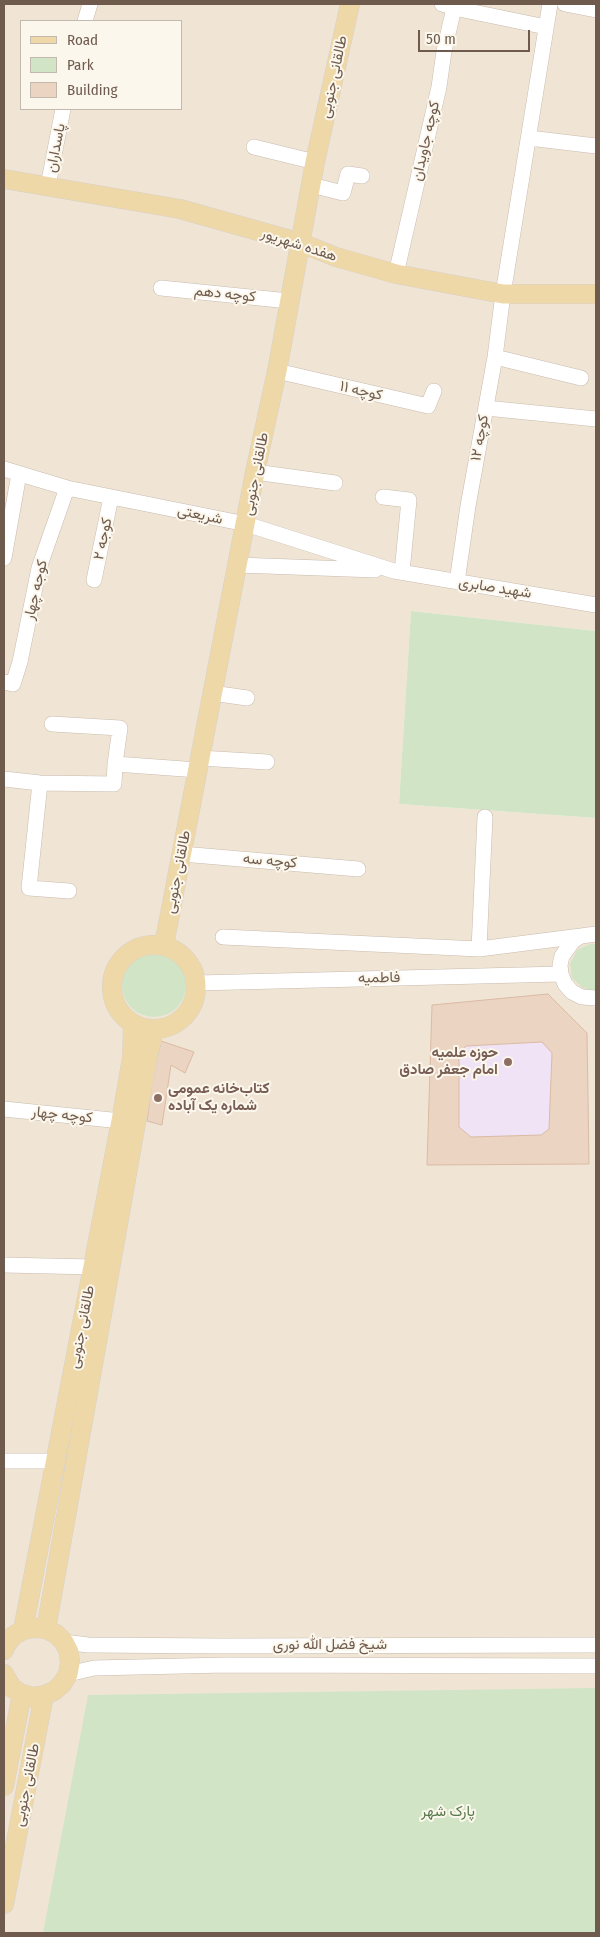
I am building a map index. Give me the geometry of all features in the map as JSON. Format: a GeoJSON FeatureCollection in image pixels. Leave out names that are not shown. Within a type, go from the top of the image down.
{"type":"FeatureCollection","features":[{"type":"Feature","properties":{"kind":"main road","name":"طالقانی جنوبی"},"geometry":{"type":"LineString","coordinates":[[164,945],[255,472],[277,371],[315,162],[350,4]]}},
{"type":"Feature","properties":{"kind":"main road","name":"هفده شهریور"},"geometry":{"type":"LineString","coordinates":[[4,179],[180,209],[301,243],[336,257],[396,274],[503,294],[596,294]]}},
{"type":"Feature","properties":{"kind":"main road"},"geometry":{"type":"LineString","coordinates":[[150,944],[164,945],[176,950],[186,958],[193,970],[196,982],[196,997],[190,1010],[181,1020],[168,1027],[154,1029],[133,1024],[123,1016],[115,1004],[112,978],[117,965],[126,955],[137,948],[150,944]]}},
{"type":"Feature","properties":{"kind":"main road","name":"طالقانی جنوبی"},"geometry":{"type":"LineString","coordinates":[[23,1630],[121,1121],[132,1058],[133,1024]]}},
{"type":"Feature","properties":{"kind":"main road","name":"طالقانی جنوبی"},"geometry":{"type":"LineString","coordinates":[[46,1629],[154,1029]]}},
{"type":"Feature","properties":{"kind":"main road"},"geometry":{"type":"LineString","coordinates":[[4,1647],[13,1636],[23,1630],[46,1629],[56,1634],[64,1642],[69,1652],[70,1663],[68,1674],[62,1684],[54,1691],[44,1695],[22,1694],[12,1688],[4,1677]]}},
{"type":"Feature","properties":{"kind":"main road","name":"طالقانی جنوبی"},"geometry":{"type":"LineString","coordinates":[[5,1780],[22,1694]]}},
{"type":"Feature","properties":{"kind":"main road","name":"طالقانی جنوبی"},"geometry":{"type":"LineString","coordinates":[[4,1904],[44,1695]]}},
{"type":"Feature","properties":{"kind":"main road"},"geometry":{"type":"LineString","coordinates":[[5,1780],[29,1780]]}},
{"type":"Feature","properties":{"kind":"street"},"geometry":{"type":"LineString","coordinates":[[85,20],[90,4]]}},
{"type":"Feature","properties":{"kind":"street","name":"کوچه ۱۲"},"geometry":{"type":"LineString","coordinates":[[457,582],[468,506],[496,357],[503,294],[550,4]]}},
{"type":"Feature","properties":{"kind":"street"},"geometry":{"type":"LineString","coordinates":[[565,4],[596,10]]}},
{"type":"Feature","properties":{"kind":"street"},"geometry":{"type":"LineString","coordinates":[[448,6],[487,9],[546,27]]}},
{"type":"Feature","properties":{"kind":"street","name":"کوچه جاویدان"},"geometry":{"type":"LineString","coordinates":[[396,274],[439,87],[448,6]]}},
{"type":"Feature","properties":{"kind":"street","name":"پاسداران"},"geometry":{"type":"LineString","coordinates":[[48,186],[64,110]]}},
{"type":"Feature","properties":{"kind":"street"},"geometry":{"type":"LineString","coordinates":[[529,138],[596,146]]}},
{"type":"Feature","properties":{"kind":"street"},"geometry":{"type":"LineString","coordinates":[[254,146],[315,162]]}},
{"type":"Feature","properties":{"kind":"street"},"geometry":{"type":"LineString","coordinates":[[311,185],[343,193],[348,174],[362,176]]}},
{"type":"Feature","properties":{"kind":"street","name":"کوچه دهم"},"geometry":{"type":"LineString","coordinates":[[162,288],[289,301]]}},
{"type":"Feature","properties":{"kind":"street"},"geometry":{"type":"LineString","coordinates":[[496,357],[581,378]]}},
{"type":"Feature","properties":{"kind":"street","name":"کوچه ۱۱"},"geometry":{"type":"LineString","coordinates":[[277,371],[428,406],[434,391]]}},
{"type":"Feature","properties":{"kind":"street"},"geometry":{"type":"LineString","coordinates":[[486,408],[596,419]]}},
{"type":"Feature","properties":{"kind":"street","name":"شریعتی"},"geometry":{"type":"LineString","coordinates":[[4,469],[67,488],[246,524],[398,571]]}},
{"type":"Feature","properties":{"kind":"street"},"geometry":{"type":"LineString","coordinates":[[255,472],[335,483]]}},
{"type":"Feature","properties":{"kind":"street"},"geometry":{"type":"LineString","coordinates":[[4,558],[19,474]]}},
{"type":"Feature","properties":{"kind":"street","name":"کوجه چهار"},"geometry":{"type":"LineString","coordinates":[[4,682],[13,684],[20,662],[39,568],[67,488]]}},
{"type":"Feature","properties":{"kind":"street","name":"کوجه ۲"},"geometry":{"type":"LineString","coordinates":[[94,580],[111,497]]}},
{"type":"Feature","properties":{"kind":"street"},"geometry":{"type":"LineString","coordinates":[[238,565],[398,571],[408,500],[383,497]]}},
{"type":"Feature","properties":{"kind":"street","name":"شهید صابری"},"geometry":{"type":"LineString","coordinates":[[398,571],[596,605]]}},
{"type":"Feature","properties":{"kind":"street"},"geometry":{"type":"LineString","coordinates":[[212,693],[246,698]]}},
{"type":"Feature","properties":{"kind":"street"},"geometry":{"type":"LineString","coordinates":[[4,779],[40,783],[114,784],[120,728],[52,724]]}},
{"type":"Feature","properties":{"kind":"street"},"geometry":{"type":"LineString","coordinates":[[115,764],[267,762]]}},
{"type":"Feature","properties":{"kind":"street"},"geometry":{"type":"LineString","coordinates":[[40,783],[30,888],[69,891]]}},
{"type":"Feature","properties":{"kind":"street"},"geometry":{"type":"LineString","coordinates":[[479,949],[485,816]]}},
{"type":"Feature","properties":{"kind":"street","name":"کوچه سه"},"geometry":{"type":"LineString","coordinates":[[182,854],[358,869]]}},
{"type":"Feature","properties":{"kind":"street"},"geometry":{"type":"LineString","coordinates":[[222,937],[479,949],[596,934]]}},
{"type":"Feature","properties":{"kind":"street"},"geometry":{"type":"LineString","coordinates":[[581,936],[573,941],[562,956],[561,974],[565,984],[572,992],[582,997],[596,998]]}},
{"type":"Feature","properties":{"kind":"street","name":"فاطمیه"},"geometry":{"type":"LineString","coordinates":[[196,982],[561,974]]}},
{"type":"Feature","properties":{"kind":"street","name":"کوچه چهار"},"geometry":{"type":"LineString","coordinates":[[4,1109],[121,1121]]}},
{"type":"Feature","properties":{"kind":"street"},"geometry":{"type":"LineString","coordinates":[[4,1265],[93,1267]]}},
{"type":"Feature","properties":{"kind":"street"},"geometry":{"type":"LineString","coordinates":[[4,1461],[57,1461]]}},
{"type":"Feature","properties":{"kind":"street","name":"شیخ فضل الله نوری"},"geometry":{"type":"LineString","coordinates":[[64,1642],[88,1645],[213,1646],[596,1645]]}},
{"type":"Feature","properties":{"kind":"street","name":"شیخ فضل الله نوری"},"geometry":{"type":"LineString","coordinates":[[68,1674],[94,1668],[226,1665],[596,1666]]}},
{"type":"Feature","properties":{"kind":"shaded area"},"geometry":{"type":"Polygon","coordinates":[[[4,4],[596,4],[596,631],[411,611],[399,804],[596,818],[596,1933],[4,1933],[4,4]]]}},
{"type":"Feature","properties":{"kind":"shaded area","name":"حوزه علمیه امام جعفر صادق"},"geometry":{"type":"Polygon","coordinates":[[[548,994],[587,1033],[589,1164],[427,1165],[432,1005],[548,994]]]}},
{"type":"Feature","properties":{"kind":"green space"},"geometry":{"type":"Polygon","coordinates":[[[411,611],[596,631],[596,818],[399,804],[411,611]]]}},
{"type":"Feature","properties":{"kind":"green space"},"geometry":{"type":"Polygon","coordinates":[[[590,944],[596,944],[596,990],[583,988],[572,978],[570,964],[577,950],[590,944]]]}},
{"type":"Feature","properties":{"kind":"green space"},"geometry":{"type":"Polygon","coordinates":[[[148,953],[160,953],[177,962],[184,973],[186,985],[184,997],[177,1008],[160,1017],[148,1017],[136,1012],[127,1003],[122,991],[122,979],[127,967],[136,958],[148,953]]]}},
{"type":"Feature","properties":{"kind":"green space","name":"پارک شهر"},"geometry":{"type":"Polygon","coordinates":[[[596,1688],[596,1933],[43,1933],[88,1695],[596,1688]]]}},
{"type":"Feature","properties":{"kind":"building","name":"حوزه علمیه امام جعفر صادق"},"geometry":{"type":"Polygon","coordinates":[[[548,994],[587,1033],[589,1164],[427,1165],[432,1005],[548,994]],[[542,1042],[466,1046],[459,1053],[459,1127],[471,1137],[541,1135],[549,1129],[552,1053],[542,1042]]]}},
{"type":"Feature","properties":{"kind":"building","name":"کتاب‌خانه عمومی شماره یک آباده"},"geometry":{"type":"Polygon","coordinates":[[[161,1041],[194,1052],[185,1073],[171,1065],[162,1125],[147,1121],[153,1075],[161,1041]]]}},
{"type":"Feature","properties":{"kind":"place","name":"حوزه علمیه امام جعفر صادق"},"geometry":{"type":"Point","coordinates":[508,1062]}},
{"type":"Feature","properties":{"kind":"place","name":"کتاب‌خانه عمومی شماره یک آباده"},"geometry":{"type":"Point","coordinates":[158,1098]}}]}
